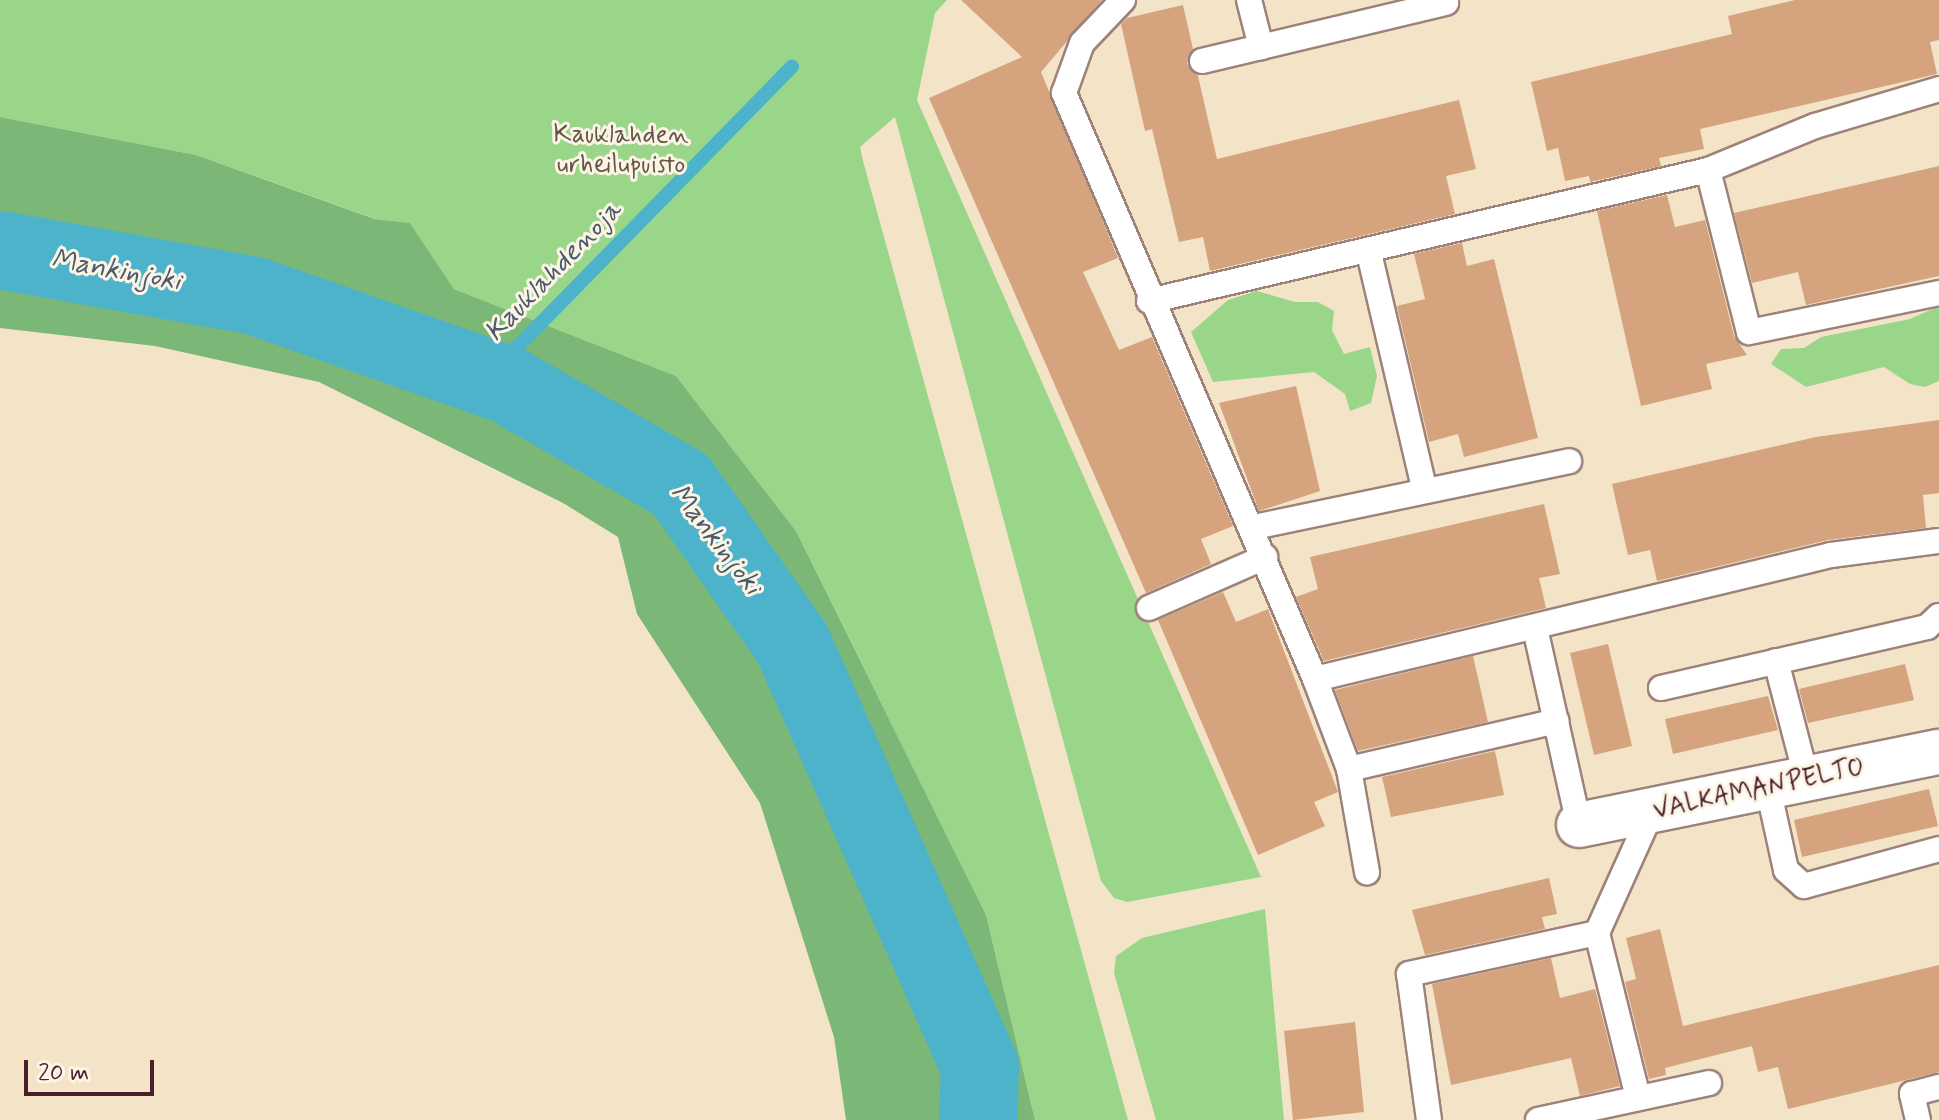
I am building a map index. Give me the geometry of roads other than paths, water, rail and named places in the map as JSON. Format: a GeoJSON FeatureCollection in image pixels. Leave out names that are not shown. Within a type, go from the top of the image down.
{"type":"FeatureCollection","features":[{"type":"Feature","properties":{"kind":"street","name":"VALKAMANPELTO"},"geometry":{"type":"LineString","coordinates":[[1579,825],[1651,813],[1939,752]]}},
{"type":"Feature","properties":{"kind":"lane"},"geometry":{"type":"LineString","coordinates":[[1123,0],[1082,43],[1064,93],[1149,301],[1254,527],[1315,679],[1349,769],[1367,872]]}},
{"type":"Feature","properties":{"kind":"lane"},"geometry":{"type":"LineString","coordinates":[[1249,0],[1261,47]]}},
{"type":"Feature","properties":{"kind":"lane"},"geometry":{"type":"LineString","coordinates":[[1202,61],[1446,3]]}},
{"type":"Feature","properties":{"kind":"lane"},"geometry":{"type":"LineString","coordinates":[[1149,301],[1369,253],[1513,213],[1708,170],[1815,126],[1939,89]]}},
{"type":"Feature","properties":{"kind":"lane"},"geometry":{"type":"LineString","coordinates":[[1708,170],[1749,332],[1939,293]]}},
{"type":"Feature","properties":{"kind":"lane"},"geometry":{"type":"LineString","coordinates":[[1369,253],[1425,491]]}},
{"type":"Feature","properties":{"kind":"lane"},"geometry":{"type":"LineString","coordinates":[[1254,527],[1569,461]]}},
{"type":"Feature","properties":{"kind":"lane"},"geometry":{"type":"LineString","coordinates":[[1315,679],[1831,555],[1939,541]]}},
{"type":"Feature","properties":{"kind":"lane"},"geometry":{"type":"LineString","coordinates":[[1149,608],[1265,557]]}},
{"type":"Feature","properties":{"kind":"lane"},"geometry":{"type":"LineString","coordinates":[[1661,688],[1927,627],[1939,616]]}},
{"type":"Feature","properties":{"kind":"lane"},"geometry":{"type":"LineString","coordinates":[[1535,628],[1579,825]]}},
{"type":"Feature","properties":{"kind":"lane"},"geometry":{"type":"LineString","coordinates":[[1776,661],[1788,784],[1786,870],[1804,886],[1935,859]]}},
{"type":"Feature","properties":{"kind":"lane"},"geometry":{"type":"LineString","coordinates":[[1349,769],[1557,721]]}},
{"type":"Feature","properties":{"kind":"lane"},"geometry":{"type":"LineString","coordinates":[[1638,1098],[1597,933],[1651,813]]}},
{"type":"Feature","properties":{"kind":"lane"},"geometry":{"type":"LineString","coordinates":[[1429,1120],[1409,974],[1597,933]]}},
{"type":"Feature","properties":{"kind":"lane"},"geometry":{"type":"LineString","coordinates":[[1538,1120],[1709,1083]]}},
{"type":"Feature","properties":{"kind":"lane"},"geometry":{"type":"LineString","coordinates":[[1918,1120],[1912,1094],[1939,1087]]}},
{"type":"Feature","properties":{"kind":"waterway","name":"Kauklahdenoja"},"geometry":{"type":"LineString","coordinates":[[487,378],[792,67]]}},
{"type":"Feature","properties":{"kind":"waterway","name":"Mankinjoki"},"geometry":{"type":"LineString","coordinates":[[0,250],[255,296],[508,385],[681,485],[793,645],[980,1066],[978,1120]]}},
{"type":"Feature","properties":{"kind":"park label","name":"Kauklahden urheilupuisto"},"geometry":{"type":"Point","coordinates":[621,151]}}]}
